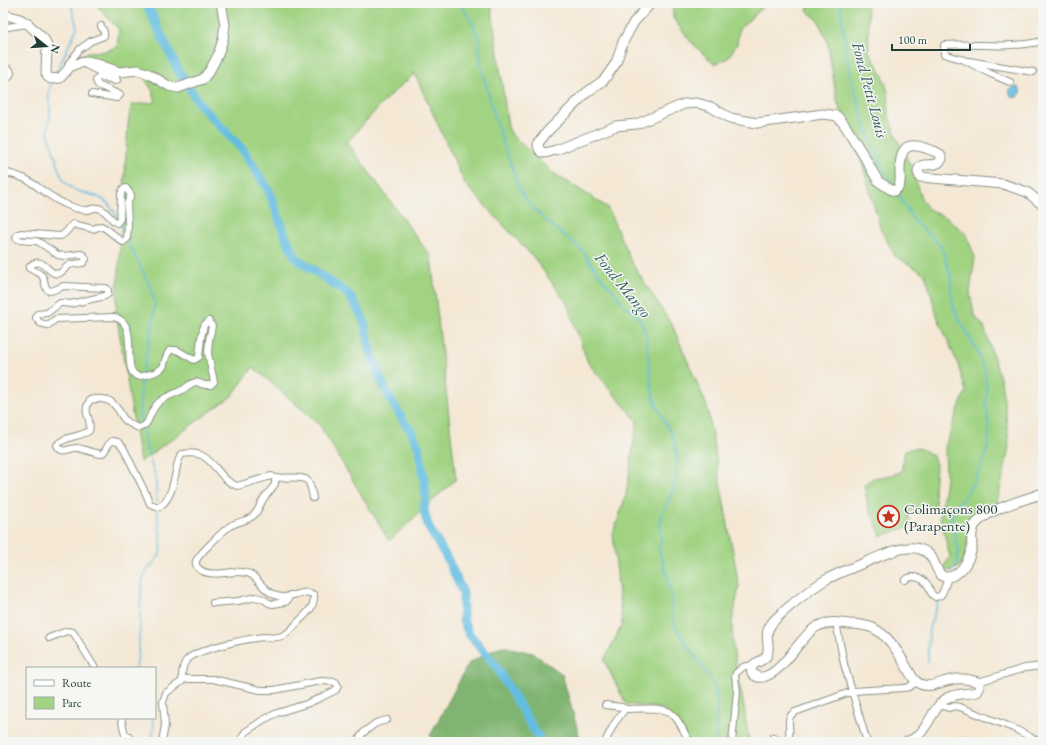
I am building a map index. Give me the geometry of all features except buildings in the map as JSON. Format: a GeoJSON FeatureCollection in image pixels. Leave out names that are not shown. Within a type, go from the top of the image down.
{"type":"FeatureCollection","features":[{"type":"Feature","properties":{"kind":"main road"},"geometry":{"type":"LineString","coordinates":[[3,14],[20,19],[28,24],[44,40],[47,46],[46,73],[51,79],[60,78],[70,67],[75,64],[92,62],[119,72],[138,70],[150,74],[169,86],[178,88],[202,79],[210,70],[218,55],[223,39],[225,25],[221,3]]}},
{"type":"Feature","properties":{"kind":"main road"},"geometry":{"type":"LineString","coordinates":[[651,3],[634,22],[623,42],[616,63],[604,80],[586,92],[539,142],[539,149],[542,152],[545,153],[556,150],[616,126],[637,124],[684,104],[697,103],[711,107],[730,118],[757,123],[831,114],[837,116],[844,124],[878,181],[890,189],[896,189],[900,180],[900,160],[905,148],[917,145],[938,152],[942,159],[935,165],[922,165],[918,169],[920,177],[1003,184],[1027,192],[1043,205]]}},
{"type":"Feature","properties":{"kind":"main road"},"geometry":{"type":"LineString","coordinates":[[906,742],[921,734],[939,705],[948,697],[977,692],[980,689],[978,682],[973,680],[955,679],[929,686],[920,684],[913,678],[895,647],[886,637],[874,629],[863,625],[836,622],[821,625],[807,634],[784,663],[773,672],[763,677],[759,677],[752,673],[752,666],[767,657],[769,646],[767,631],[772,622],[813,588],[829,578],[889,552],[909,547],[925,551],[931,558],[937,572],[942,577],[948,578],[953,576],[959,572],[971,553],[974,526],[981,518],[992,511],[1043,494]]}},
{"type":"Feature","properties":{"kind":"street"},"geometry":{"type":"LineString","coordinates":[[3,28],[28,24]]}},
{"type":"Feature","properties":{"kind":"street"},"geometry":{"type":"LineString","coordinates":[[70,67],[68,64],[80,49],[91,41],[104,36],[101,26]]}},
{"type":"Feature","properties":{"kind":"street"},"geometry":{"type":"LineString","coordinates":[[1033,72],[964,60],[944,54],[944,45],[986,45],[1034,43],[1043,41]]}},
{"type":"Feature","properties":{"kind":"street"},"geometry":{"type":"LineString","coordinates":[[964,60],[1010,82]]}},
{"type":"Feature","properties":{"kind":"street"},"geometry":{"type":"LineString","coordinates":[[86,62],[86,65],[116,78],[117,80],[115,81],[104,77],[98,77],[96,81],[98,85],[120,95],[117,98],[92,94]]}},
{"type":"Feature","properties":{"kind":"street"},"geometry":{"type":"LineString","coordinates":[[3,66],[10,70],[11,73],[9,77],[3,79]]}},
{"type":"Feature","properties":{"kind":"street"},"geometry":{"type":"LineString","coordinates":[[3,149],[3,154]]}},
{"type":"Feature","properties":{"kind":"street"},"geometry":{"type":"LineString","coordinates":[[3,172],[22,177],[53,198],[72,206],[86,211],[93,208],[100,209],[116,223],[120,220],[121,194],[123,189],[126,188],[131,196],[127,204],[128,234],[127,239],[123,242],[101,226],[93,229],[73,224],[65,234],[60,236],[21,233],[16,236],[19,240],[39,242],[58,255],[64,256],[82,254],[85,257],[86,259],[83,263],[68,266],[58,274],[53,273],[42,264],[36,263],[30,266],[29,268],[42,275],[44,278],[45,287],[50,292],[64,286],[106,288],[108,290],[108,294],[105,296],[70,304],[60,303],[47,313],[37,314],[36,318],[40,323],[48,326],[56,319],[119,318],[125,324],[128,334],[131,369],[135,375],[139,376],[159,370],[164,365],[170,350],[177,350],[194,360],[199,357],[204,325],[209,322],[212,326],[208,353],[214,382],[211,386],[196,382],[162,399],[152,412],[145,426],[139,428],[125,420],[111,401],[103,398],[90,400],[87,405],[87,412],[90,422],[89,431],[86,434],[74,436],[60,442],[58,446],[59,449],[66,451],[73,448],[78,448],[102,454],[105,452],[108,444],[112,441],[118,442],[123,448],[150,504],[158,507],[168,498],[174,480],[178,458],[182,454],[200,455],[208,459],[225,479],[232,485],[237,486],[272,476],[276,478],[304,478],[309,483],[314,498]]}},
{"type":"Feature","properties":{"kind":"street"},"geometry":{"type":"LineString","coordinates":[[185,679],[182,677],[183,665],[188,658],[200,652],[235,642],[284,635],[290,632],[310,610],[314,602],[314,595],[312,593],[280,597],[271,594],[258,580],[245,572],[206,572],[198,568],[196,564],[196,560],[202,553],[230,526],[252,517],[275,484],[276,478]]}},
{"type":"Feature","properties":{"kind":"street"},"geometry":{"type":"LineString","coordinates":[[905,580],[912,577],[921,580],[928,586],[934,596],[939,597],[942,594],[948,578]]}},
{"type":"Feature","properties":{"kind":"street"},"geometry":{"type":"LineString","coordinates":[[213,603],[260,598],[273,604],[285,602],[290,596]]}},
{"type":"Feature","properties":{"kind":"street"},"geometry":{"type":"LineString","coordinates":[[836,622],[844,664],[867,742]]}},
{"type":"Feature","properties":{"kind":"street"},"geometry":{"type":"LineString","coordinates":[[49,638],[67,631],[73,632],[94,667]]}},
{"type":"Feature","properties":{"kind":"street"},"geometry":{"type":"LineString","coordinates":[[732,742],[737,692],[735,676],[736,673],[743,667],[752,666]]}},
{"type":"Feature","properties":{"kind":"street"},"geometry":{"type":"LineString","coordinates":[[978,682],[1024,668],[1043,666]]}},
{"type":"Feature","properties":{"kind":"street"},"geometry":{"type":"LineString","coordinates":[[162,742],[165,725],[163,702],[166,693],[185,679],[213,678],[260,690],[274,690],[321,681],[336,682],[338,686],[336,690],[306,704],[277,713],[244,732],[242,738],[243,742]]}},
{"type":"Feature","properties":{"kind":"street"},"geometry":{"type":"LineString","coordinates":[[773,737],[783,741],[788,738],[790,732],[788,720],[790,714],[795,712],[853,691],[903,688],[909,687],[916,682]]}},
{"type":"Feature","properties":{"kind":"street"},"geometry":{"type":"LineString","coordinates":[[605,705],[622,707],[625,709],[660,709],[668,711],[674,716],[690,742]]}},
{"type":"Feature","properties":{"kind":"street"},"geometry":{"type":"LineString","coordinates":[[939,705],[949,708],[955,706],[960,707],[1013,728],[1040,742]]}},
{"type":"Feature","properties":{"kind":"street"},"geometry":{"type":"LineString","coordinates":[[605,742],[614,724],[625,709]]}},
{"type":"Feature","properties":{"kind":"street"},"geometry":{"type":"LineString","coordinates":[[121,719],[125,739],[130,737],[132,742]]}},
{"type":"Feature","properties":{"kind":"street"},"geometry":{"type":"LineString","coordinates":[[356,742],[364,732],[376,723],[386,720]]}},
{"type":"Feature","properties":{"kind":"street"},"geometry":{"type":"LineString","coordinates":[[949,742],[963,740],[975,742]]}},
{"type":"Feature","properties":{"kind":"green space"},"geometry":{"type":"Polygon","coordinates":[[[95,3],[491,3],[508,127],[512,135],[552,172],[607,207],[632,263],[673,327],[707,406],[739,586],[732,623],[733,647],[749,742],[686,742],[685,735],[664,709],[626,704],[604,660],[622,625],[613,534],[626,495],[637,421],[588,363],[566,302],[534,258],[465,184],[414,72],[412,76],[387,98],[347,142],[431,257],[456,479],[389,541],[319,424],[253,367],[232,396],[140,462],[116,312],[128,125],[131,105],[156,102],[152,90],[144,77],[73,62],[88,52],[105,51],[117,47],[119,30],[95,3]]]}},
{"type":"Feature","properties":{"kind":"green space"},"geometry":{"type":"Polygon","coordinates":[[[673,3],[767,3],[739,29],[737,44],[727,59],[714,64],[691,42],[673,18],[673,3]]]}},
{"type":"Feature","properties":{"kind":"green space"},"geometry":{"type":"Polygon","coordinates":[[[810,3],[865,3],[868,12],[869,51],[883,76],[888,92],[889,116],[897,139],[911,167],[921,198],[928,209],[947,218],[966,234],[975,257],[970,292],[974,315],[984,327],[1001,381],[1009,446],[997,503],[974,518],[969,533],[966,557],[958,568],[944,572],[944,566],[950,557],[940,516],[946,479],[945,447],[966,391],[957,362],[937,316],[925,274],[895,256],[881,230],[864,170],[837,101],[827,40],[818,20],[807,11],[810,3]]]}},
{"type":"Feature","properties":{"kind":"green space"},"geometry":{"type":"Polygon","coordinates":[[[917,448],[926,451],[933,456],[936,465],[934,490],[936,508],[908,512],[911,526],[881,536],[869,511],[864,485],[873,478],[901,472],[905,450],[917,448]]]}},
{"type":"Feature","properties":{"kind":"green space"},"geometry":{"type":"Polygon","coordinates":[[[501,646],[533,653],[562,674],[581,742],[434,742],[430,736],[469,663],[501,646]]]}},
{"type":"Feature","properties":{"kind":"water"},"geometry":{"type":"Polygon","coordinates":[[[1013,87],[1017,87],[1019,88],[1019,96],[1013,97],[1010,94],[1010,90],[1013,87]]]}},
{"type":"Feature","properties":{"kind":"waterway"},"geometry":{"type":"LineString","coordinates":[[55,75],[77,28],[71,3]]}},
{"type":"Feature","properties":{"kind":"waterway"},"geometry":{"type":"LineString","coordinates":[[146,3],[178,70],[201,106],[243,150],[269,191],[285,235],[296,258],[348,294],[359,311],[364,321],[371,353],[385,390],[411,431],[419,448],[426,496],[424,509],[425,515],[429,528],[448,560],[463,593],[463,620],[469,634],[495,665],[541,742]]}},
{"type":"Feature","properties":{"kind":"waterway","name":"Fond Mango"},"geometry":{"type":"LineString","coordinates":[[457,3],[462,7],[472,22],[478,36],[480,60],[490,100],[519,188],[529,204],[542,217],[581,249],[622,303],[641,321],[646,335],[651,385],[656,404],[673,437],[676,449],[677,465],[675,482],[663,512],[660,524],[661,538],[659,551],[668,578],[675,626],[707,673],[714,686],[717,698],[716,742]]}},
{"type":"Feature","properties":{"kind":"waterway","name":"Fond Petit Louis"},"geometry":{"type":"LineString","coordinates":[[840,3],[848,63],[854,89],[868,134],[880,162],[894,187]]}},
{"type":"Feature","properties":{"kind":"waterway"},"geometry":{"type":"LineString","coordinates":[[52,82],[49,92],[50,110],[48,131],[59,171],[70,187],[74,190],[98,197],[105,201],[118,218]]}},
{"type":"Feature","properties":{"kind":"waterway","name":"Fond Petit Louis"},"geometry":{"type":"LineString","coordinates":[[897,192],[915,222],[940,245],[951,277],[951,294],[954,308],[977,350],[985,372],[989,430],[987,451],[985,459],[973,483],[952,515],[953,529],[959,552],[956,566],[951,572]]}},
{"type":"Feature","properties":{"kind":"waterway"},"geometry":{"type":"LineString","coordinates":[[120,223],[125,234]]}},
{"type":"Feature","properties":{"kind":"waterway"},"geometry":{"type":"LineString","coordinates":[[128,242],[151,288],[154,301],[154,317],[142,375]]}},
{"type":"Feature","properties":{"kind":"waterway"},"geometry":{"type":"LineString","coordinates":[[141,379],[141,425]]}},
{"type":"Feature","properties":{"kind":"waterway"},"geometry":{"type":"LineString","coordinates":[[143,431],[148,454],[155,475],[157,502]]}},
{"type":"Feature","properties":{"kind":"waterway"},"geometry":{"type":"LineString","coordinates":[[136,667],[143,579],[146,572],[159,556],[161,547],[157,510]]}},
{"type":"Feature","properties":{"kind":"waterway","name":"Fond Petit Louis"},"geometry":{"type":"LineString","coordinates":[[928,662],[929,628],[941,598]]}},
{"type":"Feature","properties":{"kind":"waterway"},"geometry":{"type":"LineString","coordinates":[[152,719],[154,724],[152,742]]}},
{"type":"Feature","properties":{"kind":"place","name":"Colimaçons 800 (Parapente)"},"geometry":{"type":"Point","coordinates":[888,517]}}]}
